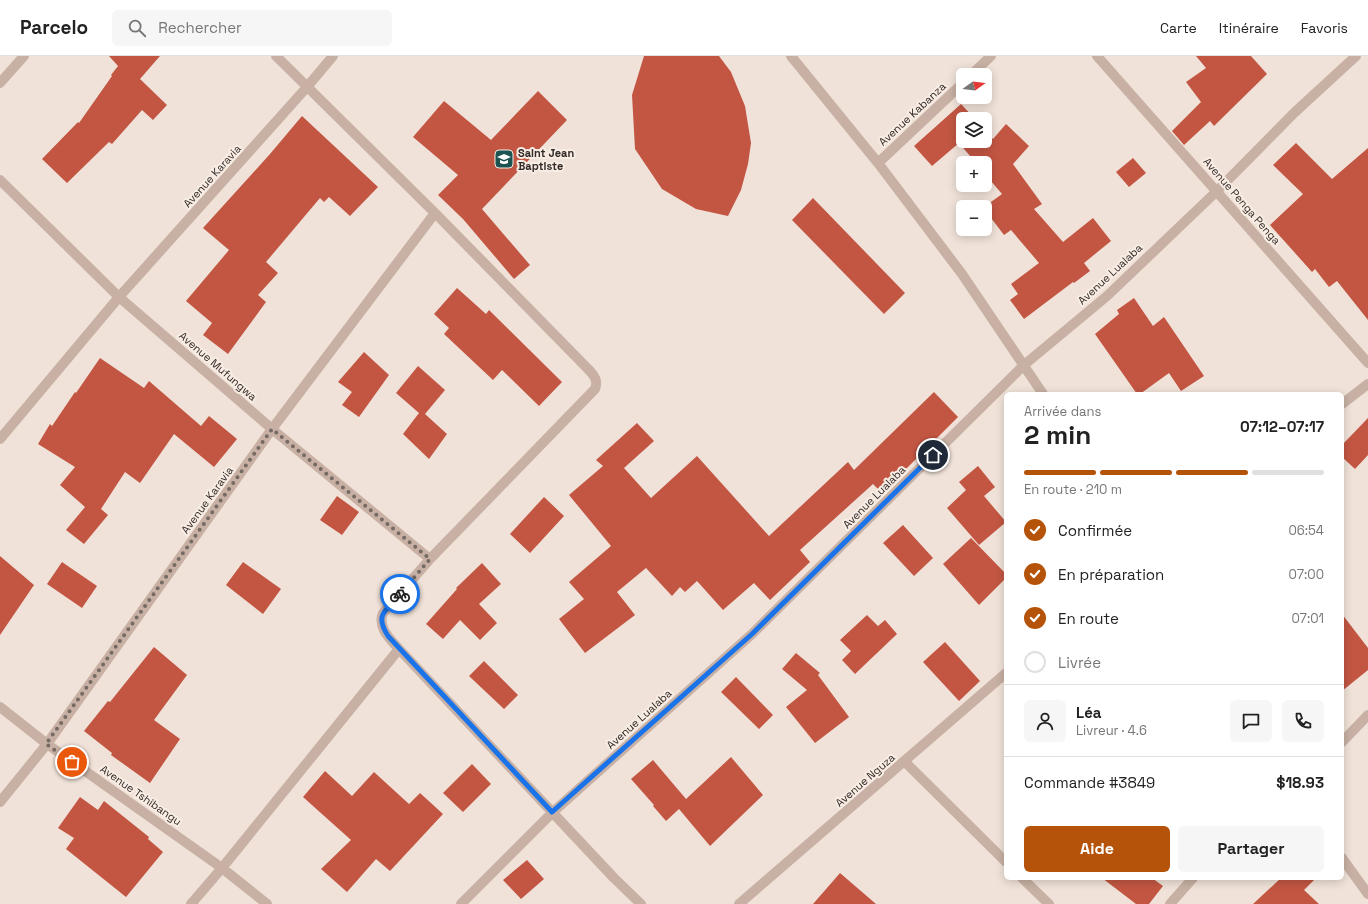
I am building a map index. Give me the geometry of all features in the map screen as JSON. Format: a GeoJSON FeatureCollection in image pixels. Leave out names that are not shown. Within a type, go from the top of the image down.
{"type":"FeatureCollection","features":[{"type":"Feature","properties":{"kind":"street"},"geometry":{"type":"LineString","coordinates":[[0,83],[24,56]]}},
{"type":"Feature","properties":{"kind":"street"},"geometry":{"type":"LineString","coordinates":[[276,56],[435,213],[590,370],[595,377],[595,390],[430,559],[383,613],[381,619],[383,627],[399,648],[614,878],[641,904]]}},
{"type":"Feature","properties":{"kind":"street","name":"Avenue Karavia"},"geometry":{"type":"LineString","coordinates":[[0,439],[119,297],[333,56]]}},
{"type":"Feature","properties":{"kind":"street"},"geometry":{"type":"LineString","coordinates":[[791,56],[878,163],[962,274],[1042,392]]}},
{"type":"Feature","properties":{"kind":"street"},"geometry":{"type":"LineString","coordinates":[[978,68],[991,56]]}},
{"type":"Feature","properties":{"kind":"street","name":"Avenue Penga Penga"},"geometry":{"type":"LineString","coordinates":[[1097,56],[1368,363]]}},
{"type":"Feature","properties":{"kind":"street","name":"Avenue Lualaba"},"geometry":{"type":"LineString","coordinates":[[461,904],[552,812],[752,634],[1024,365],[1107,296],[1217,191],[1294,113],[1356,56]]}},
{"type":"Feature","properties":{"kind":"street","name":"Avenue Kabanza"},"geometry":{"type":"LineString","coordinates":[[878,163],[956,90]]}},
{"type":"Feature","properties":{"kind":"street","name":"Avenue Mufungwa"},"geometry":{"type":"LineString","coordinates":[[0,180],[119,297],[272,429],[430,559]]}},
{"type":"Feature","properties":{"kind":"street","name":"Avenue Karavia"},"geometry":{"type":"LineString","coordinates":[[0,802],[46,744],[272,429],[435,213]]}},
{"type":"Feature","properties":{"kind":"street"},"geometry":{"type":"LineString","coordinates":[[1344,402],[1368,384]]}},
{"type":"Feature","properties":{"kind":"street"},"geometry":{"type":"LineString","coordinates":[[191,904],[222,868],[399,648]]}},
{"type":"Feature","properties":{"kind":"street","name":"Avenue Nguza"},"geometry":{"type":"LineString","coordinates":[[739,904],[1004,675]]}},
{"type":"Feature","properties":{"kind":"street","name":"Avenue Tshibangu"},"geometry":{"type":"LineString","coordinates":[[0,707],[46,744],[222,868],[267,904]]}},
{"type":"Feature","properties":{"kind":"street"},"geometry":{"type":"LineString","coordinates":[[1344,740],[1368,715]]}},
{"type":"Feature","properties":{"kind":"street"},"geometry":{"type":"LineString","coordinates":[[904,761],[1004,860]]}},
{"type":"Feature","properties":{"kind":"street"},"geometry":{"type":"LineString","coordinates":[[1344,861],[1368,894]]}},
{"type":"Feature","properties":{"kind":"street"},"geometry":{"type":"LineString","coordinates":[[1024,880],[1049,904]]}},
{"type":"Feature","properties":{"kind":"street"},"geometry":{"type":"LineString","coordinates":[[1170,904],[1191,880]]}},
{"type":"Feature","properties":{"kind":"building"},"geometry":{"type":"Polygon","coordinates":[[[109,56],[160,56],[140,79],[167,105],[153,120],[142,110],[112,144],[109,142],[67,183],[42,159],[78,122],[79,123],[112,76],[111,75],[118,66],[109,56]]]}},
{"type":"Feature","properties":{"kind":"building"},"geometry":{"type":"Polygon","coordinates":[[[644,56],[719,56],[731,72],[745,106],[751,143],[748,164],[741,190],[728,216],[696,209],[662,189],[635,149],[632,95],[644,56]]]}},
{"type":"Feature","properties":{"kind":"building"},"geometry":{"type":"Polygon","coordinates":[[[1196,56],[1251,56],[1267,74],[1214,126],[1210,121],[1184,145],[1172,131],[1201,102],[1186,82],[1206,68],[1196,56]]]}},
{"type":"Feature","properties":{"kind":"building"},"geometry":{"type":"Polygon","coordinates":[[[538,91],[567,120],[482,209],[530,265],[514,279],[463,219],[438,195],[458,175],[413,137],[444,101],[491,140],[538,91]]]}},
{"type":"Feature","properties":{"kind":"building"},"geometry":{"type":"Polygon","coordinates":[[[961,104],[968,112],[956,112],[956,146],[932,166],[914,146],[961,104]]]}},
{"type":"Feature","properties":{"kind":"building"},"geometry":{"type":"Polygon","coordinates":[[[302,116],[378,187],[350,216],[329,197],[324,202],[320,198],[266,262],[278,273],[258,295],[266,302],[228,354],[203,335],[212,323],[186,301],[229,250],[203,228],[302,116]]]}},
{"type":"Feature","properties":{"kind":"building"},"geometry":{"type":"Polygon","coordinates":[[[1006,124],[1029,146],[1013,164],[1042,204],[1034,209],[1063,242],[1093,218],[1111,241],[1084,263],[1090,271],[1024,319],[1010,300],[1018,294],[1011,284],[1039,263],[1011,230],[1004,235],[992,219],[992,201],[1002,194],[992,182],[992,156],[970,156],[963,148],[992,148],[992,138],[993,139],[1006,124]]]}},
{"type":"Feature","properties":{"kind":"building"},"geometry":{"type":"Polygon","coordinates":[[[1296,143],[1332,179],[1368,148],[1368,320],[1337,281],[1329,287],[1315,269],[1312,272],[1270,225],[1303,194],[1273,165],[1296,143]]]}},
{"type":"Feature","properties":{"kind":"building"},"geometry":{"type":"Polygon","coordinates":[[[1133,158],[1146,173],[1129,187],[1116,172],[1133,158]]]}},
{"type":"Feature","properties":{"kind":"building"},"geometry":{"type":"Polygon","coordinates":[[[813,198],[905,293],[884,314],[792,220],[813,198]]]}},
{"type":"Feature","properties":{"kind":"building"},"geometry":{"type":"Polygon","coordinates":[[[457,288],[486,314],[489,310],[562,382],[539,406],[502,370],[493,380],[444,334],[449,328],[434,314],[457,288]]]}},
{"type":"Feature","properties":{"kind":"building"},"geometry":{"type":"Polygon","coordinates":[[[1134,298],[1153,326],[1164,317],[1204,376],[1181,391],[1169,373],[1143,392],[1136,392],[1095,334],[1119,314],[1117,310],[1134,298]]]}},
{"type":"Feature","properties":{"kind":"building"},"geometry":{"type":"Polygon","coordinates":[[[364,352],[389,375],[359,417],[342,405],[352,392],[338,382],[364,352]]]}},
{"type":"Feature","properties":{"kind":"building"},"geometry":{"type":"Polygon","coordinates":[[[100,358],[144,388],[149,381],[201,426],[209,416],[237,439],[214,467],[174,434],[140,483],[125,472],[101,509],[108,515],[84,544],[66,530],[85,507],[60,485],[75,467],[38,444],[50,424],[52,426],[100,358]]]}},
{"type":"Feature","properties":{"kind":"building"},"geometry":{"type":"Polygon","coordinates":[[[418,366],[445,390],[425,414],[447,434],[429,459],[403,434],[419,413],[396,393],[418,366]]]}},
{"type":"Feature","properties":{"kind":"building"},"geometry":{"type":"Polygon","coordinates":[[[934,392],[958,417],[882,493],[873,484],[800,550],[810,562],[770,600],[754,583],[723,610],[697,581],[685,592],[680,587],[672,596],[646,568],[617,592],[635,615],[585,653],[559,619],[584,599],[569,582],[611,546],[569,495],[603,466],[596,460],[637,423],[654,441],[624,468],[651,498],[697,456],[769,536],[848,462],[854,470],[934,392]]]}},
{"type":"Feature","properties":{"kind":"building"},"geometry":{"type":"Polygon","coordinates":[[[1368,418],[1368,455],[1355,469],[1344,459],[1344,443],[1368,418]]]}},
{"type":"Feature","properties":{"kind":"building"},"geometry":{"type":"Polygon","coordinates":[[[978,466],[995,487],[984,496],[1004,520],[1004,524],[979,545],[947,508],[966,490],[959,482],[978,466]]]}},
{"type":"Feature","properties":{"kind":"building"},"geometry":{"type":"Polygon","coordinates":[[[337,496],[359,512],[342,535],[320,520],[337,496]]]}},
{"type":"Feature","properties":{"kind":"building"},"geometry":{"type":"Polygon","coordinates":[[[544,497],[564,516],[530,553],[510,534],[544,497]]]}},
{"type":"Feature","properties":{"kind":"building"},"geometry":{"type":"Polygon","coordinates":[[[903,525],[933,558],[914,576],[883,543],[903,525]]]}},
{"type":"Feature","properties":{"kind":"building"},"geometry":{"type":"Polygon","coordinates":[[[971,538],[1004,572],[1004,580],[979,605],[943,564],[971,538]]]}},
{"type":"Feature","properties":{"kind":"building"},"geometry":{"type":"Polygon","coordinates":[[[0,556],[34,585],[0,635],[0,556]]]}},
{"type":"Feature","properties":{"kind":"building"},"geometry":{"type":"Polygon","coordinates":[[[62,562],[97,586],[82,608],[47,584],[62,562]]]}},
{"type":"Feature","properties":{"kind":"building"},"geometry":{"type":"Polygon","coordinates":[[[243,562],[281,589],[263,614],[226,585],[243,562]]]}},
{"type":"Feature","properties":{"kind":"building"},"geometry":{"type":"Polygon","coordinates":[[[482,563],[501,584],[479,604],[497,623],[480,640],[460,620],[443,639],[426,624],[457,589],[456,588],[482,563]]]}},
{"type":"Feature","properties":{"kind":"building"},"geometry":{"type":"Polygon","coordinates":[[[867,615],[878,626],[885,620],[897,634],[855,674],[842,660],[851,651],[840,640],[867,615]]]}},
{"type":"Feature","properties":{"kind":"building"},"geometry":{"type":"Polygon","coordinates":[[[1344,617],[1368,648],[1368,670],[1344,689],[1344,617]]]}},
{"type":"Feature","properties":{"kind":"building"},"geometry":{"type":"Polygon","coordinates":[[[945,642],[980,681],[959,701],[923,662],[945,642]]]}},
{"type":"Feature","properties":{"kind":"building"},"geometry":{"type":"Polygon","coordinates":[[[154,647],[187,675],[154,720],[180,739],[150,783],[111,755],[112,753],[84,731],[108,701],[110,702],[154,647]]]}},
{"type":"Feature","properties":{"kind":"building"},"geometry":{"type":"Polygon","coordinates":[[[796,653],[820,673],[818,675],[849,717],[815,743],[786,707],[807,690],[782,669],[796,653]]]}},
{"type":"Feature","properties":{"kind":"building"},"geometry":{"type":"Polygon","coordinates":[[[484,661],[518,695],[504,709],[469,676],[484,661]]]}},
{"type":"Feature","properties":{"kind":"building"},"geometry":{"type":"Polygon","coordinates":[[[736,677],[773,715],[759,729],[721,692],[736,677]]]}},
{"type":"Feature","properties":{"kind":"building"},"geometry":{"type":"Polygon","coordinates":[[[731,757],[763,795],[710,846],[679,809],[666,821],[631,779],[653,760],[686,799],[731,757]]]}},
{"type":"Feature","properties":{"kind":"building"},"geometry":{"type":"Polygon","coordinates":[[[472,764],[491,784],[463,812],[443,793],[472,764]]]}},
{"type":"Feature","properties":{"kind":"building"},"geometry":{"type":"Polygon","coordinates":[[[325,771],[352,796],[374,772],[409,804],[420,793],[443,814],[390,871],[376,859],[347,892],[321,869],[351,840],[303,797],[325,771]]]}},
{"type":"Feature","properties":{"kind":"building"},"geometry":{"type":"Polygon","coordinates":[[[80,797],[98,810],[104,801],[149,837],[148,839],[163,852],[126,897],[66,849],[74,838],[58,828],[80,797]]]}},
{"type":"Feature","properties":{"kind":"building"},"geometry":{"type":"Polygon","coordinates":[[[527,860],[544,879],[521,899],[503,880],[527,860]]]}},
{"type":"Feature","properties":{"kind":"building"},"geometry":{"type":"Polygon","coordinates":[[[840,873],[876,904],[813,904],[840,873]]]}},
{"type":"Feature","properties":{"kind":"building"},"geometry":{"type":"Polygon","coordinates":[[[1105,880],[1155,880],[1163,886],[1149,904],[1136,904],[1105,880]]]}},
{"type":"Feature","properties":{"kind":"building"},"geometry":{"type":"Polygon","coordinates":[[[1279,880],[1314,880],[1304,890],[1319,904],[1253,904],[1279,880]]]}},
{"type":"Feature","properties":{"kind":"way so far"},"geometry":{"type":"LineString","coordinates":[[72,762],[46,744],[272,429],[430,559],[400,594]]}},
{"type":"Feature","properties":{"kind":"place","name":"Saint Jean Baptiste"},"geometry":{"type":"Point","coordinates":[504,159]}},
{"type":"Feature","properties":{"kind":"route"},"geometry":{"type":"LineString","coordinates":[[400,594],[383,613],[381,619],[381,623],[388,636],[552,812],[752,634],[933,455]]}}]}
